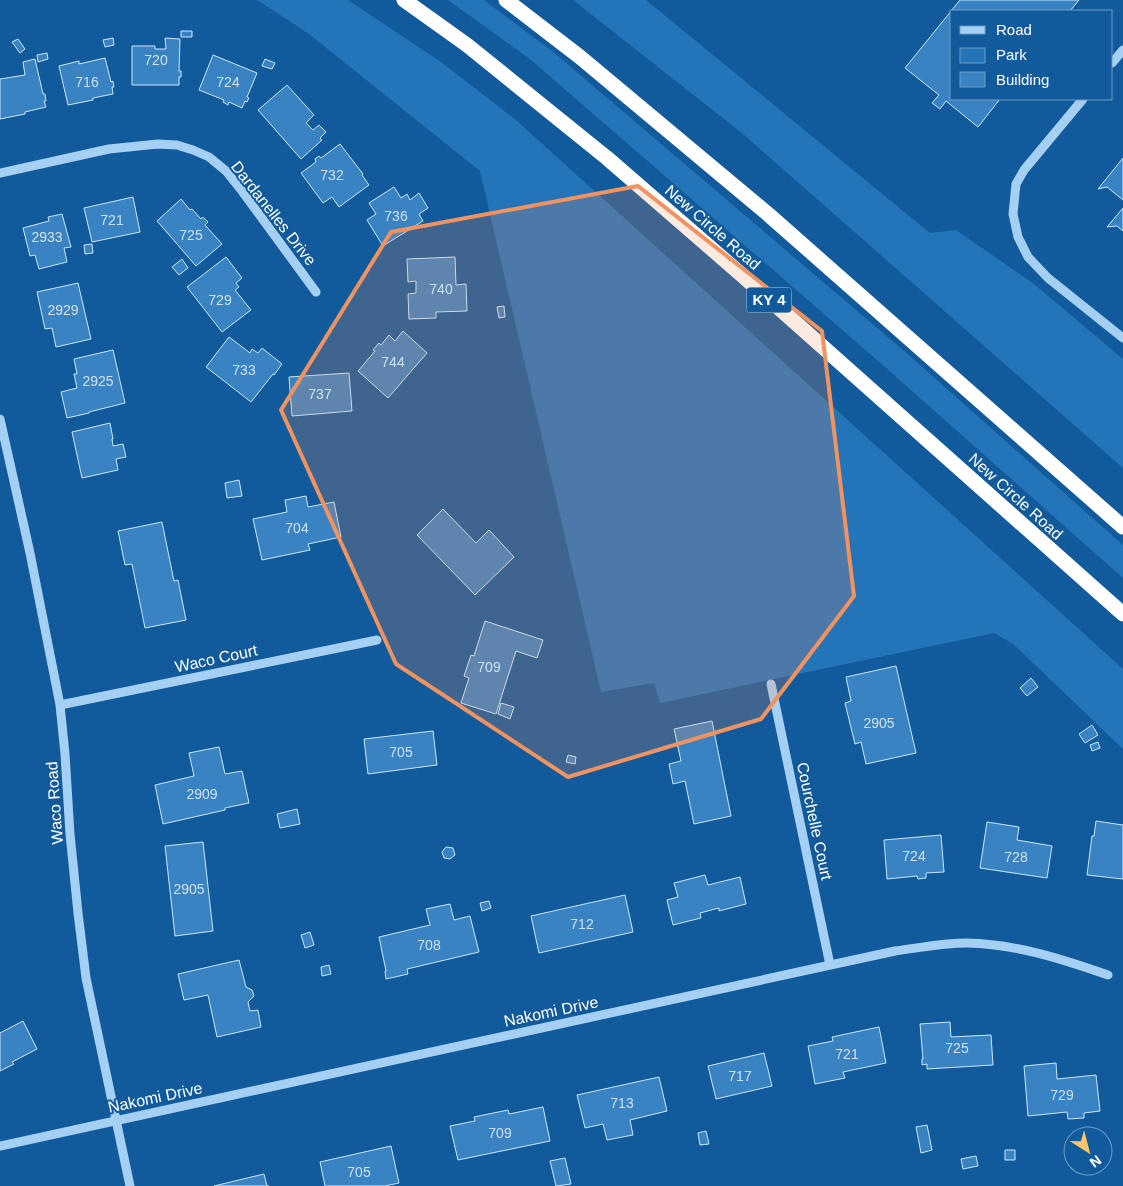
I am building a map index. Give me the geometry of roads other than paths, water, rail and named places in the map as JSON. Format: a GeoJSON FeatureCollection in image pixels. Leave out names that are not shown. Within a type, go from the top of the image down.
{"type":"FeatureCollection","features":[{"type":"Feature","properties":{"kind":"highway","name":"New Circle Road"},"geometry":{"type":"LineString","coordinates":[[404,0],[466,45],[607,158],[1123,614]]}},
{"type":"Feature","properties":{"kind":"highway"},"geometry":{"type":"LineString","coordinates":[[506,0],[580,57],[769,215],[1123,527]]}},
{"type":"Feature","properties":{"kind":"street"},"geometry":{"type":"LineString","coordinates":[[1113,63],[1123,50]]}},
{"type":"Feature","properties":{"kind":"street"},"geometry":{"type":"LineString","coordinates":[[1082,100],[1024,170],[1016,184],[1013,214],[1018,237],[1028,257],[1048,278],[1123,338]]}},
{"type":"Feature","properties":{"kind":"street","name":"Dardanelles Drive"},"geometry":{"type":"LineString","coordinates":[[0,173],[109,149],[158,144],[177,145],[192,150],[209,157],[226,172],[316,292]]}},
{"type":"Feature","properties":{"kind":"street","name":"Waco Road"},"geometry":{"type":"LineString","coordinates":[[0,419],[30,553],[60,705],[70,834],[86,978],[130,1186]]}},
{"type":"Feature","properties":{"kind":"street","name":"Waco Court"},"geometry":{"type":"LineString","coordinates":[[60,705],[377,640]]}},
{"type":"Feature","properties":{"kind":"street","name":"Courchelle Court"},"geometry":{"type":"LineString","coordinates":[[771,684],[830,965]]}},
{"type":"Feature","properties":{"kind":"street","name":"Nakomi Drive"},"geometry":{"type":"LineString","coordinates":[[0,1146],[894,951],[967,943],[1009,947],[1039,953],[1108,975]]}}]}
